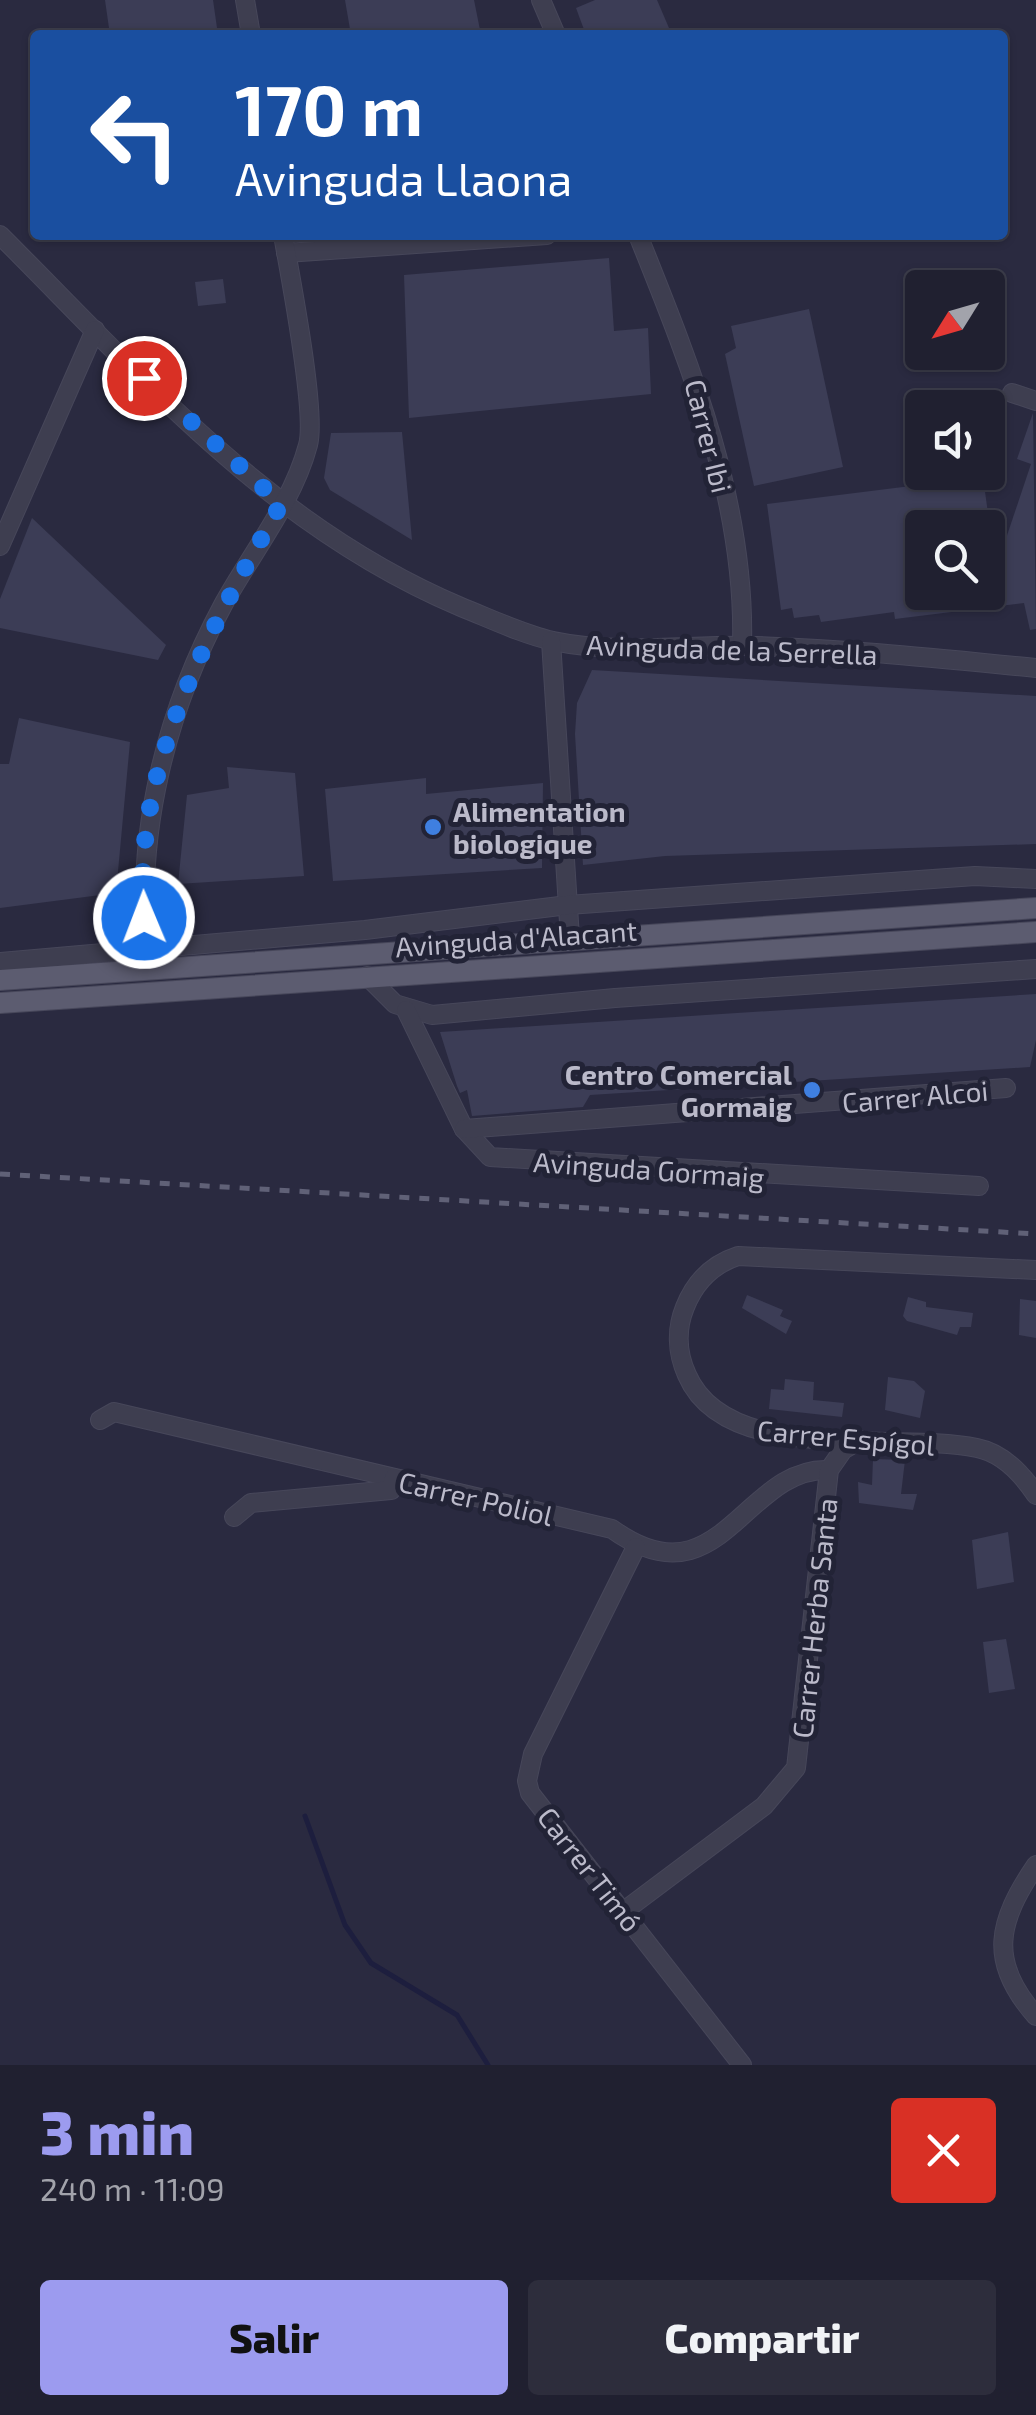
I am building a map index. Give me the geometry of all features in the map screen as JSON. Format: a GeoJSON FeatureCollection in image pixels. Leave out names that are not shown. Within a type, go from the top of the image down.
{"type":"FeatureCollection","features":[{"type":"Feature","properties":{"kind":"main road","name":"Avinguda d'Alacant"},"geometry":{"type":"LineString","coordinates":[[0,980],[1036,908]]}},
{"type":"Feature","properties":{"kind":"main road","name":"Avinguda d'Alacant"},"geometry":{"type":"LineString","coordinates":[[0,1004],[1036,932]]}},
{"type":"Feature","properties":{"kind":"street"},"geometry":{"type":"LineString","coordinates":[[245,0],[250,30]]}},
{"type":"Feature","properties":{"kind":"street"},"geometry":{"type":"LineString","coordinates":[[541,0],[554,30]]}},
{"type":"Feature","properties":{"kind":"street","name":"Avinguda de la Serrella"},"geometry":{"type":"LineString","coordinates":[[0,235],[220,452],[281,504],[340,546],[407,584],[551,641],[593,646],[742,646],[1036,668]]}},
{"type":"Feature","properties":{"kind":"street"},"geometry":{"type":"LineString","coordinates":[[147,948],[142,888],[145,846],[173,723],[222,608],[304,457],[311,430],[285,244],[401,240]]}},
{"type":"Feature","properties":{"kind":"street","name":"Carrer Ibi"},"geometry":{"type":"LineString","coordinates":[[640,240],[710,420],[744,590],[742,646]]}},
{"type":"Feature","properties":{"kind":"street"},"geometry":{"type":"LineString","coordinates":[[0,546],[95,330]]}},
{"type":"Feature","properties":{"kind":"street"},"geometry":{"type":"LineString","coordinates":[[1012,393],[1036,401]]}},
{"type":"Feature","properties":{"kind":"street"},"geometry":{"type":"LineString","coordinates":[[551,641],[570,938]]}},
{"type":"Feature","properties":{"kind":"street"},"geometry":{"type":"LineString","coordinates":[[0,962],[365,930],[568,906],[975,876],[1036,878]]}},
{"type":"Feature","properties":{"kind":"street"},"geometry":{"type":"LineString","coordinates":[[367,976],[406,1010],[432,1015],[615,998],[1036,970]]}},
{"type":"Feature","properties":{"kind":"street","name":"Avinguda Gormaig"},"geometry":{"type":"LineString","coordinates":[[406,1010],[464,1128],[490,1157],[979,1186]]}},
{"type":"Feature","properties":{"kind":"street","name":"Carrer Alcoi"},"geometry":{"type":"LineString","coordinates":[[464,1128],[677,1116],[1006,1088]]}},
{"type":"Feature","properties":{"kind":"street","name":"Carrer Espígol"},"geometry":{"type":"LineString","coordinates":[[1036,1270],[748,1255],[713,1268],[686,1302],[679,1338],[686,1374],[705,1404],[746,1428],[977,1448],[1008,1464],[1036,1494]]}},
{"type":"Feature","properties":{"kind":"street","name":"Carrer Poliol"},"geometry":{"type":"LineString","coordinates":[[100,1420],[114,1412],[612,1530],[636,1546],[665,1553],[695,1549],[804,1474],[829,1470]]}},
{"type":"Feature","properties":{"kind":"street","name":"Carrer Herba Santa"},"geometry":{"type":"LineString","coordinates":[[624,1911],[764,1806],[796,1768],[829,1470],[843,1450],[863,1439]]}},
{"type":"Feature","properties":{"kind":"street"},"geometry":{"type":"LineString","coordinates":[[234,1517],[251,1503],[392,1490],[394,1478]]}},
{"type":"Feature","properties":{"kind":"street","name":"Carrer Timó"},"geometry":{"type":"LineString","coordinates":[[636,1546],[533,1754],[527,1780],[530,1793],[742,2065]]}},
{"type":"Feature","properties":{"kind":"street"},"geometry":{"type":"LineString","coordinates":[[1036,1866],[1012,1903],[1001,1935],[1008,1975],[1036,2016]]}},
{"type":"Feature","properties":{"kind":"building"},"geometry":{"type":"Polygon","coordinates":[[[105,0],[213,0],[217,30],[109,30],[105,0]]]}},
{"type":"Feature","properties":{"kind":"building"},"geometry":{"type":"Polygon","coordinates":[[[345,0],[474,0],[480,30],[350,30],[345,0]]]}},
{"type":"Feature","properties":{"kind":"building"},"geometry":{"type":"Polygon","coordinates":[[[595,0],[657,0],[670,30],[584,30],[576,8],[595,0]]]}},
{"type":"Feature","properties":{"kind":"building"},"geometry":{"type":"Polygon","coordinates":[[[609,258],[614,331],[648,328],[651,394],[409,418],[404,275],[609,258]]]}},
{"type":"Feature","properties":{"kind":"building"},"geometry":{"type":"Polygon","coordinates":[[[223,279],[226,303],[198,306],[195,282],[223,279]]]}},
{"type":"Feature","properties":{"kind":"building"},"geometry":{"type":"Polygon","coordinates":[[[809,309],[843,467],[754,486],[725,354],[736,348],[731,326],[809,309]]]}},
{"type":"Feature","properties":{"kind":"building"},"geometry":{"type":"Polygon","coordinates":[[[1033,413],[1036,629],[1030,630],[1024,603],[1005,605],[1005,541],[1031,464],[1017,459],[1033,413]]]}},
{"type":"Feature","properties":{"kind":"building"},"geometry":{"type":"Polygon","coordinates":[[[402,432],[412,540],[330,490],[324,478],[331,433],[402,432]]]}},
{"type":"Feature","properties":{"kind":"building"},"geometry":{"type":"Polygon","coordinates":[[[905,487],[905,490],[985,490],[988,510],[905,510],[905,610],[968,610],[895,619],[894,612],[821,622],[819,615],[794,618],[792,608],[781,610],[767,504],[905,487]]]}},
{"type":"Feature","properties":{"kind":"building"},"geometry":{"type":"Polygon","coordinates":[[[32,518],[166,645],[158,660],[0,628],[0,599],[32,518]]]}},
{"type":"Feature","properties":{"kind":"building"},"geometry":{"type":"Polygon","coordinates":[[[592,670],[1036,696],[1036,844],[665,856],[583,865],[575,734],[577,703],[592,670]]]}},
{"type":"Feature","properties":{"kind":"building"},"geometry":{"type":"Polygon","coordinates":[[[19,718],[130,742],[116,893],[0,908],[0,764],[9,764],[19,718]]]}},
{"type":"Feature","properties":{"kind":"building"},"geometry":{"type":"Polygon","coordinates":[[[227,767],[295,773],[304,876],[178,884],[187,795],[229,788],[227,767]]]}},
{"type":"Feature","properties":{"kind":"building"},"geometry":{"type":"Polygon","coordinates":[[[426,778],[426,794],[543,783],[542,868],[333,881],[325,789],[426,778]]]}},
{"type":"Feature","properties":{"kind":"building"},"geometry":{"type":"Polygon","coordinates":[[[1036,994],[1036,1040],[1030,1067],[590,1095],[583,1107],[472,1116],[467,1090],[460,1093],[440,1032],[1036,994]]]}},
{"type":"Feature","properties":{"kind":"building"},"geometry":{"type":"Polygon","coordinates":[[[747,1295],[783,1310],[780,1316],[792,1321],[786,1334],[742,1308],[747,1295]]]}},
{"type":"Feature","properties":{"kind":"building"},"geometry":{"type":"Polygon","coordinates":[[[908,1297],[926,1302],[926,1307],[973,1313],[971,1327],[960,1327],[957,1335],[907,1321],[903,1316],[908,1297]]]}},
{"type":"Feature","properties":{"kind":"building"},"geometry":{"type":"Polygon","coordinates":[[[1020,1299],[1036,1301],[1036,1338],[1019,1335],[1020,1299]]]}},
{"type":"Feature","properties":{"kind":"building"},"geometry":{"type":"Polygon","coordinates":[[[888,1377],[914,1381],[925,1391],[920,1418],[885,1410],[888,1377]]]}},
{"type":"Feature","properties":{"kind":"building"},"geometry":{"type":"Polygon","coordinates":[[[785,1379],[814,1382],[813,1400],[844,1403],[842,1417],[769,1409],[771,1389],[784,1390],[785,1379]]]}},
{"type":"Feature","properties":{"kind":"building"},"geometry":{"type":"Polygon","coordinates":[[[873,1459],[905,1460],[901,1494],[917,1494],[913,1510],[859,1503],[858,1482],[872,1485],[873,1459]]]}},
{"type":"Feature","properties":{"kind":"building"},"geometry":{"type":"Polygon","coordinates":[[[1008,1532],[1014,1582],[977,1589],[972,1540],[1008,1532]]]}},
{"type":"Feature","properties":{"kind":"building"},"geometry":{"type":"Polygon","coordinates":[[[1006,1639],[1015,1689],[989,1693],[983,1642],[1006,1639]]]}},
{"type":"Feature","properties":{"kind":"waterway"},"geometry":{"type":"LineString","coordinates":[[305,1816],[345,1925],[371,1963],[457,2015],[488,2065]]}},
{"type":"Feature","properties":{"kind":"railway"},"geometry":{"type":"LineString","coordinates":[[0,1174],[1036,1234]]}},
{"type":"Feature","properties":{"kind":"place","name":"Alimentation biologique"},"geometry":{"type":"Point","coordinates":[433,827]}},
{"type":"Feature","properties":{"kind":"place","name":"Centro Comercial Gormaig"},"geometry":{"type":"Point","coordinates":[812,1090]}},
{"type":"Feature","properties":{"kind":"route"},"geometry":{"type":"LineString","coordinates":[[144,378],[220,452],[281,504],[222,608],[192,669],[173,723],[145,846],[144,918]]}}]}
